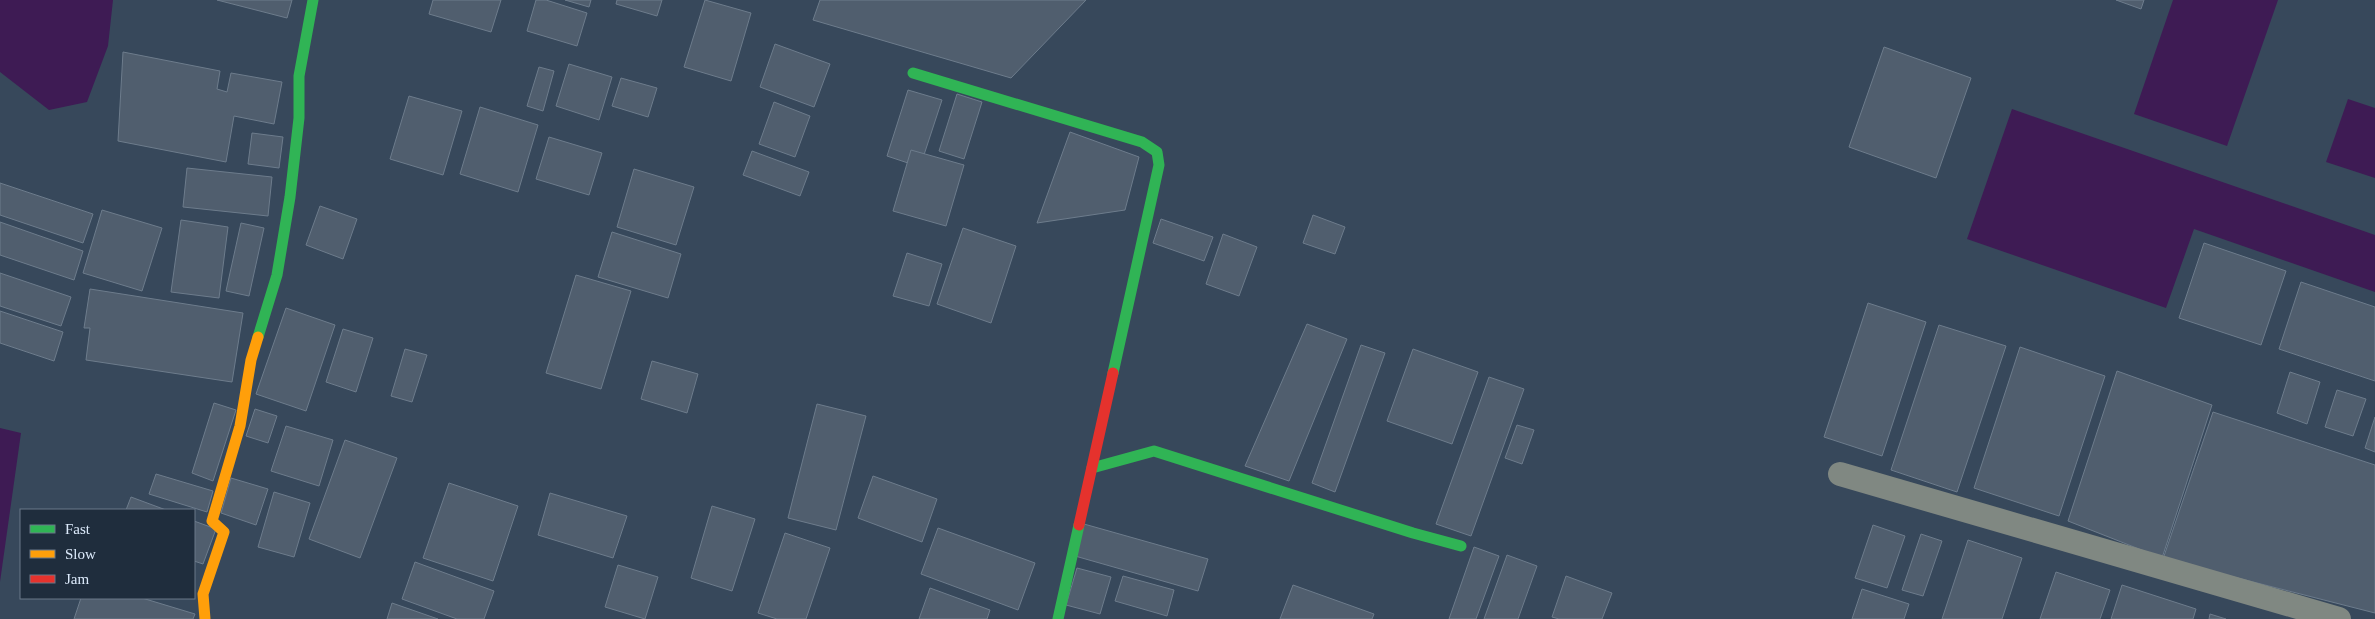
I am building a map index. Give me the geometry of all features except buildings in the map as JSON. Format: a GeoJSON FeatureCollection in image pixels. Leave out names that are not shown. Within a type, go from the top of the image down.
{"type":"FeatureCollection","features":[{"type":"Feature","properties":{"kind":"street"},"geometry":{"type":"LineString","coordinates":[[205,619],[203,594],[224,532],[212,521],[219,492],[233,456],[251,360],[277,275],[284,238],[299,118],[299,76],[313,0]]}},
{"type":"Feature","properties":{"kind":"street"},"geometry":{"type":"LineString","coordinates":[[913,73],[1142,142],[1157,152],[1159,165],[1058,619]]}},
{"type":"Feature","properties":{"kind":"street"},"geometry":{"type":"LineString","coordinates":[[1092,468],[1154,451],[1413,533],[1461,546]]}},
{"type":"Feature","properties":{"kind":"lane"},"geometry":{"type":"LineString","coordinates":[[1840,474],[2339,619]]}},
{"type":"Feature","properties":{"kind":"shaded area"},"geometry":{"type":"Polygon","coordinates":[[[0,0],[113,0],[108,46],[87,102],[49,110],[0,72],[0,0]]]}},
{"type":"Feature","properties":{"kind":"shaded area"},"geometry":{"type":"Polygon","coordinates":[[[2173,0],[2278,0],[2227,146],[2134,114],[2173,0]]]}},
{"type":"Feature","properties":{"kind":"shaded area"},"geometry":{"type":"Polygon","coordinates":[[[2348,99],[2375,108],[2375,178],[2326,162],[2348,99]]]}},
{"type":"Feature","properties":{"kind":"shaded area"},"geometry":{"type":"Polygon","coordinates":[[[2012,109],[2375,235],[2375,292],[2194,229],[2166,308],[1967,239],[2012,109]]]}},
{"type":"Feature","properties":{"kind":"shaded area"},"geometry":{"type":"Polygon","coordinates":[[[0,428],[21,433],[0,582],[0,428]]]}},
{"type":"Feature","properties":{"kind":"traffic: fast"},"geometry":{"type":"LineString","coordinates":[[258,337],[277,275],[290,197],[299,118],[299,76],[313,0]]}},
{"type":"Feature","properties":{"kind":"traffic: fast"},"geometry":{"type":"LineString","coordinates":[[913,73],[1142,142],[1157,152],[1159,165],[1113,373]]}},
{"type":"Feature","properties":{"kind":"traffic: fast"},"geometry":{"type":"LineString","coordinates":[[1092,468],[1154,451],[1413,533],[1461,546]]}},
{"type":"Feature","properties":{"kind":"traffic: fast"},"geometry":{"type":"LineString","coordinates":[[1058,619],[1079,525]]}},
{"type":"Feature","properties":{"kind":"traffic: slow"},"geometry":{"type":"LineString","coordinates":[[205,619],[203,594],[224,532],[212,521],[240,426],[251,360],[258,337]]}},
{"type":"Feature","properties":{"kind":"traffic: jam"},"geometry":{"type":"LineString","coordinates":[[1079,525],[1113,373]]}}]}
